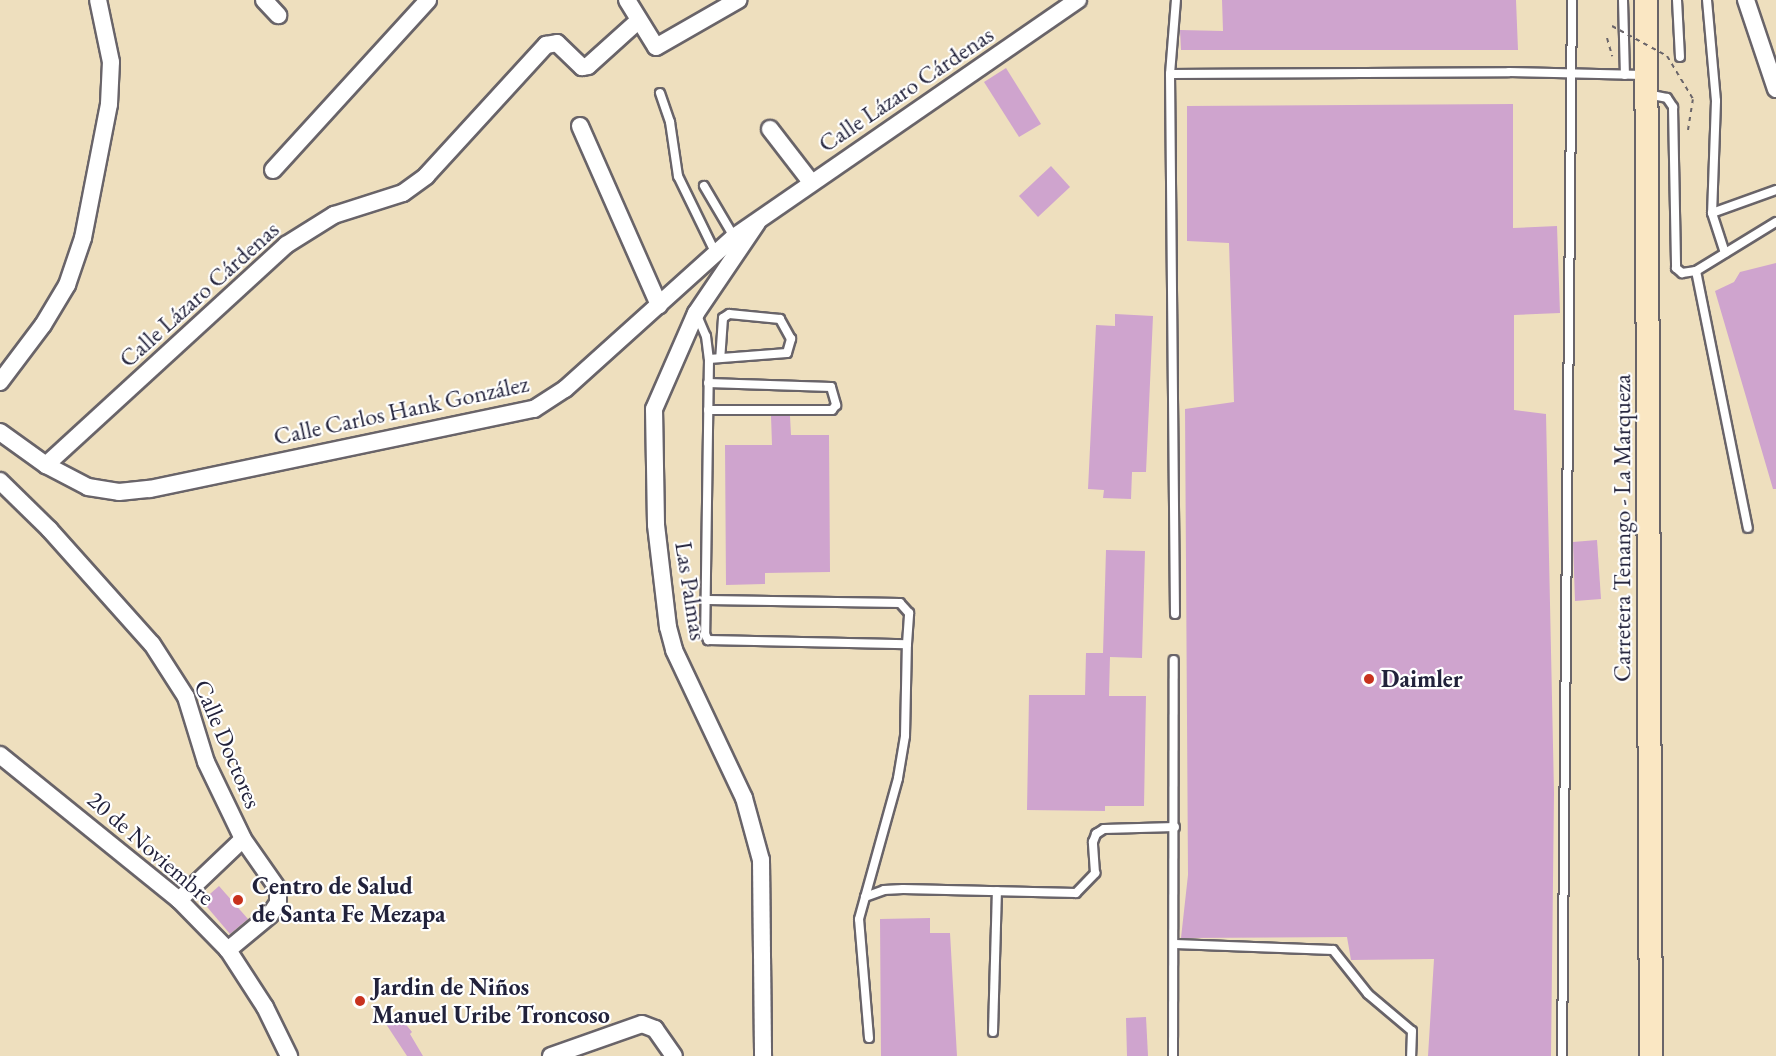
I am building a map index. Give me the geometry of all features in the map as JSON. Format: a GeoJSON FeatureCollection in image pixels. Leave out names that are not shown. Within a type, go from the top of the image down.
{"type":"FeatureCollection","features":[{"type":"Feature","properties":{"kind":"main road","name":"Carretera Tenango - La Marqueza"},"geometry":{"type":"LineString","coordinates":[[1646,0],[1639,81],[1651,1056]]}},
{"type":"Feature","properties":{"kind":"street"},"geometry":{"type":"LineString","coordinates":[[264,0],[279,15]]}},
{"type":"Feature","properties":{"kind":"street"},"geometry":{"type":"LineString","coordinates":[[273,170],[428,0]]}},
{"type":"Feature","properties":{"kind":"street"},"geometry":{"type":"LineString","coordinates":[[627,0],[652,46],[660,47],[738,0]]}},
{"type":"Feature","properties":{"kind":"street","name":"Calle Lázaro Cárdenas"},"geometry":{"type":"LineString","coordinates":[[761,218],[1078,0]]}},
{"type":"Feature","properties":{"kind":"street"},"geometry":{"type":"LineString","coordinates":[[1746,0],[1776,89]]}},
{"type":"Feature","properties":{"kind":"street"},"geometry":{"type":"LineString","coordinates":[[0,382],[67,285],[83,238],[109,104],[111,62],[100,1]]}},
{"type":"Feature","properties":{"kind":"street","name":"Calle Lázaro Cárdenas"},"geometry":{"type":"LineString","coordinates":[[46,465],[286,245],[334,215],[403,193],[426,176],[546,45],[557,43],[582,67],[588,66],[638,21]]}},
{"type":"Feature","properties":{"kind":"street"},"geometry":{"type":"LineString","coordinates":[[580,126],[658,305]]}},
{"type":"Feature","properties":{"kind":"street"},"geometry":{"type":"LineString","coordinates":[[770,129],[812,182]]}},
{"type":"Feature","properties":{"kind":"street","name":"Calle Carlos Hank González"},"geometry":{"type":"LineString","coordinates":[[0,432],[46,465],[88,487],[119,492],[150,489],[534,409],[566,390],[715,252],[761,218]]}},
{"type":"Feature","properties":{"kind":"street","name":"Las Palmas"},"geometry":{"type":"LineString","coordinates":[[761,218],[696,313],[654,404],[657,525],[674,650],[744,798],[761,860],[763,1056]]}},
{"type":"Feature","properties":{"kind":"street","name":"Calle Doctores"},"geometry":{"type":"LineString","coordinates":[[0,481],[50,529],[152,644],[186,697],[206,762],[243,840],[278,889],[278,903],[270,915],[228,950]]}},
{"type":"Feature","properties":{"kind":"street","name":"20 de Noviembre"},"geometry":{"type":"LineString","coordinates":[[0,755],[179,900],[228,950],[265,1006],[289,1056]]}},
{"type":"Feature","properties":{"kind":"street"},"geometry":{"type":"LineString","coordinates":[[179,900],[243,840]]}},
{"type":"Feature","properties":{"kind":"street"},"geometry":{"type":"LineString","coordinates":[[551,1056],[648,1024],[674,1056]]}},
{"type":"Feature","properties":{"kind":"lane"},"geometry":{"type":"LineString","coordinates":[[1174,614],[1170,74],[1176,0]]}},
{"type":"Feature","properties":{"kind":"lane"},"geometry":{"type":"LineString","coordinates":[[1562,1056],[1572,0]]}},
{"type":"Feature","properties":{"kind":"lane"},"geometry":{"type":"LineString","coordinates":[[1623,0],[1639,81]]}},
{"type":"Feature","properties":{"kind":"lane"},"geometry":{"type":"LineString","coordinates":[[1677,0],[1680,57]]}},
{"type":"Feature","properties":{"kind":"lane"},"geometry":{"type":"LineString","coordinates":[[1707,0],[1716,101],[1712,213],[1725,253]]}},
{"type":"Feature","properties":{"kind":"lane"},"geometry":{"type":"LineString","coordinates":[[1170,74],[1573,73],[1639,81],[1673,104],[1676,268],[1682,273],[1696,271],[1776,222]]}},
{"type":"Feature","properties":{"kind":"lane"},"geometry":{"type":"LineString","coordinates":[[660,93],[670,122],[678,176],[715,252]]}},
{"type":"Feature","properties":{"kind":"lane"},"geometry":{"type":"LineString","coordinates":[[704,186],[734,237]]}},
{"type":"Feature","properties":{"kind":"lane"},"geometry":{"type":"LineString","coordinates":[[1712,213],[1776,190]]}},
{"type":"Feature","properties":{"kind":"lane"},"geometry":{"type":"LineString","coordinates":[[1696,271],[1748,528]]}},
{"type":"Feature","properties":{"kind":"lane"},"geometry":{"type":"LineString","coordinates":[[696,313],[706,336],[709,359],[708,600],[705,634],[711,641],[907,644]]}},
{"type":"Feature","properties":{"kind":"lane"},"geometry":{"type":"LineString","coordinates":[[709,359],[787,353],[791,339],[780,319],[729,314],[723,318],[720,357]]}},
{"type":"Feature","properties":{"kind":"lane"},"geometry":{"type":"LineString","coordinates":[[708,383],[831,387],[836,405],[832,410],[708,410]]}},
{"type":"Feature","properties":{"kind":"lane"},"geometry":{"type":"LineString","coordinates":[[708,600],[900,603],[909,613],[903,747],[860,919],[869,1038]]}},
{"type":"Feature","properties":{"kind":"lane"},"geometry":{"type":"LineString","coordinates":[[1173,1056],[1174,660]]}},
{"type":"Feature","properties":{"kind":"lane"},"geometry":{"type":"LineString","coordinates":[[865,897],[884,890],[903,889],[1076,893],[1095,873],[1093,842],[1096,834],[1104,829],[1175,827]]}},
{"type":"Feature","properties":{"kind":"lane"},"geometry":{"type":"LineString","coordinates":[[993,1032],[997,891]]}},
{"type":"Feature","properties":{"kind":"lane"},"geometry":{"type":"LineString","coordinates":[[1175,944],[1333,950],[1368,994],[1412,1031],[1411,1056]]}},
{"type":"Feature","properties":{"kind":"path"},"geometry":{"type":"LineString","coordinates":[[1612,26],[1667,56],[1693,99],[1688,130]]}},
{"type":"Feature","properties":{"kind":"path"},"geometry":{"type":"LineString","coordinates":[[1607,38],[1610,56],[1615,56]]}},
{"type":"Feature","properties":{"kind":"building"},"geometry":{"type":"Polygon","coordinates":[[[1222,0],[1516,0],[1518,50],[1181,50],[1180,30],[1223,31],[1222,0]]]}},
{"type":"Feature","properties":{"kind":"building"},"geometry":{"type":"Polygon","coordinates":[[[1006,68],[1041,124],[1019,137],[984,82],[1006,68]]]}},
{"type":"Feature","properties":{"kind":"building","name":"Daimler"},"geometry":{"type":"Polygon","coordinates":[[[1513,104],[1513,228],[1557,226],[1560,313],[1514,315],[1514,410],[1546,414],[1554,793],[1551,1056],[1428,1056],[1434,959],[1351,960],[1347,937],[1181,938],[1188,875],[1185,409],[1234,402],[1229,243],[1187,241],[1187,106],[1513,104]]]}},
{"type":"Feature","properties":{"kind":"building"},"geometry":{"type":"Polygon","coordinates":[[[1051,166],[1070,187],[1038,217],[1019,196],[1051,166]]]}},
{"type":"Feature","properties":{"kind":"building"},"geometry":{"type":"Polygon","coordinates":[[[1776,263],[1776,489],[1773,489],[1715,291],[1734,282],[1740,272],[1776,263]]]}},
{"type":"Feature","properties":{"kind":"building"},"geometry":{"type":"Polygon","coordinates":[[[1115,314],[1153,316],[1146,472],[1132,472],[1131,499],[1103,498],[1104,490],[1088,489],[1096,325],[1115,326],[1115,314]]]}},
{"type":"Feature","properties":{"kind":"building"},"geometry":{"type":"Polygon","coordinates":[[[771,416],[790,416],[791,435],[829,435],[830,572],[765,573],[765,584],[726,585],[725,445],[772,445],[771,416]]]}},
{"type":"Feature","properties":{"kind":"building"},"geometry":{"type":"Polygon","coordinates":[[[1597,540],[1601,599],[1575,601],[1573,542],[1597,540]]]}},
{"type":"Feature","properties":{"kind":"building"},"geometry":{"type":"Polygon","coordinates":[[[1106,550],[1145,551],[1142,658],[1110,657],[1109,696],[1146,696],[1144,806],[1105,806],[1105,811],[1027,810],[1029,695],[1085,695],[1086,653],[1103,653],[1106,550]]]}},
{"type":"Feature","properties":{"kind":"building"},"geometry":{"type":"Polygon","coordinates":[[[219,886],[248,919],[230,934],[202,901],[219,886]]]}},
{"type":"Feature","properties":{"kind":"building"},"geometry":{"type":"Polygon","coordinates":[[[930,918],[930,933],[950,933],[957,1056],[881,1056],[880,919],[930,918]]]}},
{"type":"Feature","properties":{"kind":"building"},"geometry":{"type":"Polygon","coordinates":[[[399,1016],[412,1032],[410,1034],[423,1056],[407,1056],[386,1024],[399,1016]]]}},
{"type":"Feature","properties":{"kind":"building"},"geometry":{"type":"Polygon","coordinates":[[[1146,1017],[1148,1056],[1127,1056],[1126,1018],[1146,1017]]]}},
{"type":"Feature","properties":{"kind":"place","name":"Daimler"},"geometry":{"type":"Point","coordinates":[1369,679]}},
{"type":"Feature","properties":{"kind":"place","name":"Centro de Salud de Santa Fe Mezapa"},"geometry":{"type":"Point","coordinates":[238,900]}},
{"type":"Feature","properties":{"kind":"place","name":"Jardin de Niños Manuel Uribe Troncoso"},"geometry":{"type":"Point","coordinates":[360,1001]}}]}
